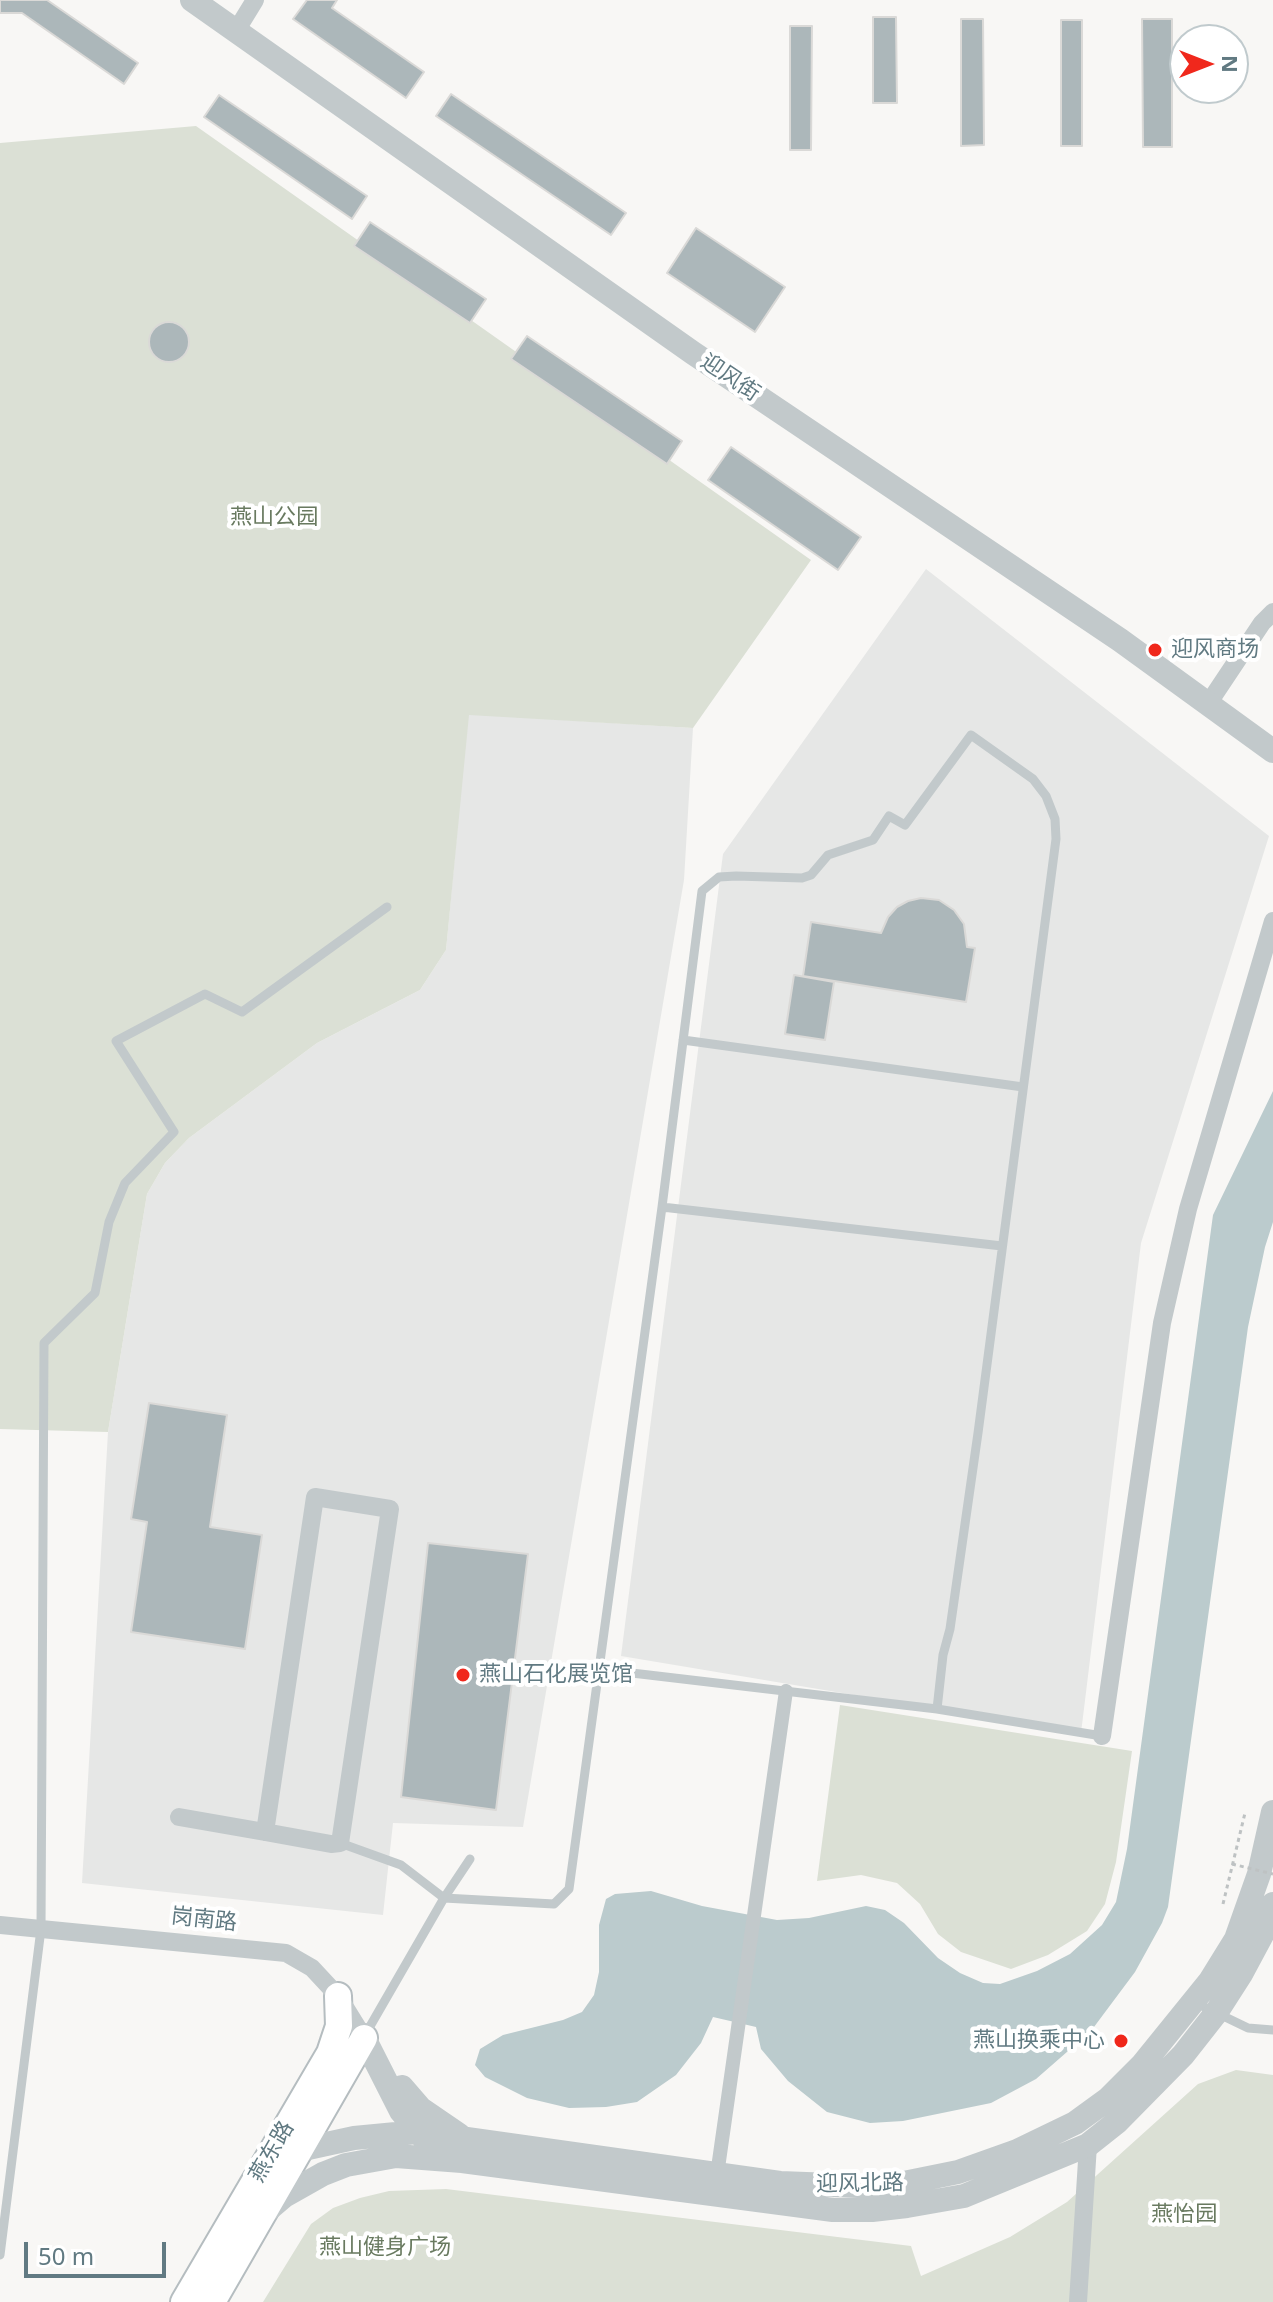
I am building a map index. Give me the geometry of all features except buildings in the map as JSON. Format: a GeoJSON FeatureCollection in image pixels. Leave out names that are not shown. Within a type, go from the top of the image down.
{"type":"FeatureCollection","features":[{"type":"Feature","properties":{"kind":"main road","name":"燕东路"},"geometry":{"type":"LineString","coordinates":[[184,2302],[330,2053],[339,2026],[338,1996]]}},
{"type":"Feature","properties":{"kind":"main road","name":"燕东路"},"geometry":{"type":"LineString","coordinates":[[212,2302],[364,2038]]}},
{"type":"Feature","properties":{"kind":"street","name":"迎风街"},"geometry":{"type":"LineString","coordinates":[[192,0],[693,353],[1120,640],[1273,751]]}},
{"type":"Feature","properties":{"kind":"street"},"geometry":{"type":"LineString","coordinates":[[236,31],[255,0]]}},
{"type":"Feature","properties":{"kind":"street"},"geometry":{"type":"LineString","coordinates":[[1208,704],[1262,623],[1273,612]]}},
{"type":"Feature","properties":{"kind":"street"},"geometry":{"type":"LineString","coordinates":[[1102,1736],[1162,1323],[1188,1209],[1273,921]]}},
{"type":"Feature","properties":{"kind":"street"},"geometry":{"type":"LineString","coordinates":[[179,1817],[331,1844],[340,1843],[390,1509],[315,1497],[265,1832]]}},
{"type":"Feature","properties":{"kind":"street"},"geometry":{"type":"LineString","coordinates":[[717,2175],[786,1691]]}},
{"type":"Feature","properties":{"kind":"street","name":"迎风北路"},"geometry":{"type":"LineString","coordinates":[[1205,2008],[1236,1939],[1259,1874],[1273,1812]]}},
{"type":"Feature","properties":{"kind":"street","name":"迎风北路"},"geometry":{"type":"LineString","coordinates":[[264,2166],[299,2150],[354,2138],[417,2132],[464,2150],[780,2183],[884,2187],[958,2172],[1017,2151],[1075,2123],[1108,2099],[1205,2008],[1263,1933],[1273,1904]]}},
{"type":"Feature","properties":{"kind":"street","name":"岗南路"},"geometry":{"type":"LineString","coordinates":[[0,1925],[286,1953],[312,1968],[338,1996],[364,2038]]}},
{"type":"Feature","properties":{"kind":"street"},"geometry":{"type":"LineString","coordinates":[[262,2215],[284,2196],[346,2165],[396,2156],[464,2150],[833,2210],[872,2210],[935,2203],[964,2196],[1088,2145],[1147,2094],[1183,2055],[1205,2008]]}},
{"type":"Feature","properties":{"kind":"street"},"geometry":{"type":"LineString","coordinates":[[364,2038],[395,2100],[417,2132]]}},
{"type":"Feature","properties":{"kind":"street"},"geometry":{"type":"LineString","coordinates":[[364,2038],[421,2109],[464,2150]]}},
{"type":"Feature","properties":{"kind":"street"},"geometry":{"type":"LineString","coordinates":[[1078,2302],[1088,2145]]}},
{"type":"Feature","properties":{"kind":"lane"},"geometry":{"type":"LineString","coordinates":[[340,1843],[401,1865],[444,1898],[554,1904],[569,1889],[702,891],[719,877],[802,878],[811,875],[828,855],[873,840],[889,816],[905,825],[971,735],[1033,779],[1046,796],[1055,819],[1056,839],[937,1709]]}},
{"type":"Feature","properties":{"kind":"lane"},"geometry":{"type":"LineString","coordinates":[[0,2255],[41,1929],[44,1343],[95,1293],[109,1222],[125,1183],[174,1132],[116,1041],[205,994],[242,1012],[387,907]]}},
{"type":"Feature","properties":{"kind":"lane"},"geometry":{"type":"LineString","coordinates":[[683,1040],[1023,1087]]}},
{"type":"Feature","properties":{"kind":"lane"},"geometry":{"type":"LineString","coordinates":[[662,1207],[1002,1246]]}},
{"type":"Feature","properties":{"kind":"lane"},"geometry":{"type":"LineString","coordinates":[[598,1669],[937,1709],[1102,1736]]}},
{"type":"Feature","properties":{"kind":"lane"},"geometry":{"type":"LineString","coordinates":[[364,2038],[444,1898],[470,1859]]}},
{"type":"Feature","properties":{"kind":"lane"},"geometry":{"type":"LineString","coordinates":[[1205,2008],[1248,2028],[1273,2030]]}},
{"type":"Feature","properties":{"kind":"path"},"geometry":{"type":"LineString","coordinates":[[1223,1904],[1245,1813]]}},
{"type":"Feature","properties":{"kind":"path"},"geometry":{"type":"LineString","coordinates":[[1232,1864],[1273,1874]]}},
{"type":"Feature","properties":{"kind":"shaded area"},"geometry":{"type":"Polygon","coordinates":[[[926,569],[1269,836],[1141,1243],[1081,1733],[621,1656],[723,854],[926,569]]]}},
{"type":"Feature","properties":{"kind":"shaded area"},"geometry":{"type":"Polygon","coordinates":[[[468,714],[693,728],[684,880],[523,1827],[393,1823],[383,1915],[82,1883],[108,1432],[147,1194],[165,1163],[189,1138],[317,1043],[420,990],[446,950],[468,714]]]}},
{"type":"Feature","properties":{"kind":"shaded area"},"geometry":{"type":"Polygon","coordinates":[[[1273,1091],[1273,1222],[1248,1327],[1168,1907],[1135,1972],[1091,2031],[1036,2079],[991,2103],[903,2121],[870,2123],[827,2112],[788,2081],[761,2049],[756,2027],[713,2017],[701,2043],[676,2075],[637,2102],[569,2108],[527,2098],[485,2077],[475,2065],[480,2049],[503,2035],[582,2012],[594,1995],[599,1972],[599,1925],[606,1899],[615,1894],[651,1891],[702,1906],[777,1920],[809,1918],[866,1906],[885,1910],[904,1923],[938,1958],[960,1973],[983,1983],[1000,1984],[1037,1971],[1070,1954],[1102,1925],[1116,1902],[1127,1849],[1213,1215],[1273,1091]]]}},
{"type":"Feature","properties":{"kind":"green space","name":"燕山公园"},"geometry":{"type":"Polygon","coordinates":[[[196,126],[811,560],[693,728],[469,715],[446,950],[420,990],[317,1043],[189,1138],[165,1163],[147,1194],[108,1432],[0,1429],[0,143],[196,126]]]}},
{"type":"Feature","properties":{"kind":"green space"},"geometry":{"type":"Polygon","coordinates":[[[840,1705],[1132,1751],[1116,1862],[1105,1904],[1087,1931],[1048,1955],[1011,1969],[961,1952],[938,1934],[920,1904],[897,1883],[861,1875],[817,1881],[840,1705]]]}},
{"type":"Feature","properties":{"kind":"green space","name":"燕怡园"},"geometry":{"type":"Polygon","coordinates":[[[1236,2070],[1273,2075],[1273,2302],[263,2302],[311,2224],[333,2208],[389,2191],[446,2189],[911,2246],[921,2276],[1010,2237],[1067,2202],[1198,2084],[1236,2070]]]}},
{"type":"Feature","properties":{"kind":"place","name":"迎风商场"},"geometry":{"type":"Point","coordinates":[1155,650]}},
{"type":"Feature","properties":{"kind":"place","name":"燕山石化展览馆"},"geometry":{"type":"Point","coordinates":[463,1675]}},
{"type":"Feature","properties":{"kind":"place","name":"燕山换乘中心"},"geometry":{"type":"Point","coordinates":[1121,2041]}},
{"type":"Feature","properties":{"kind":"park label","name":"燕山健身广场"},"geometry":{"type":"Point","coordinates":[385,2248]}}]}
